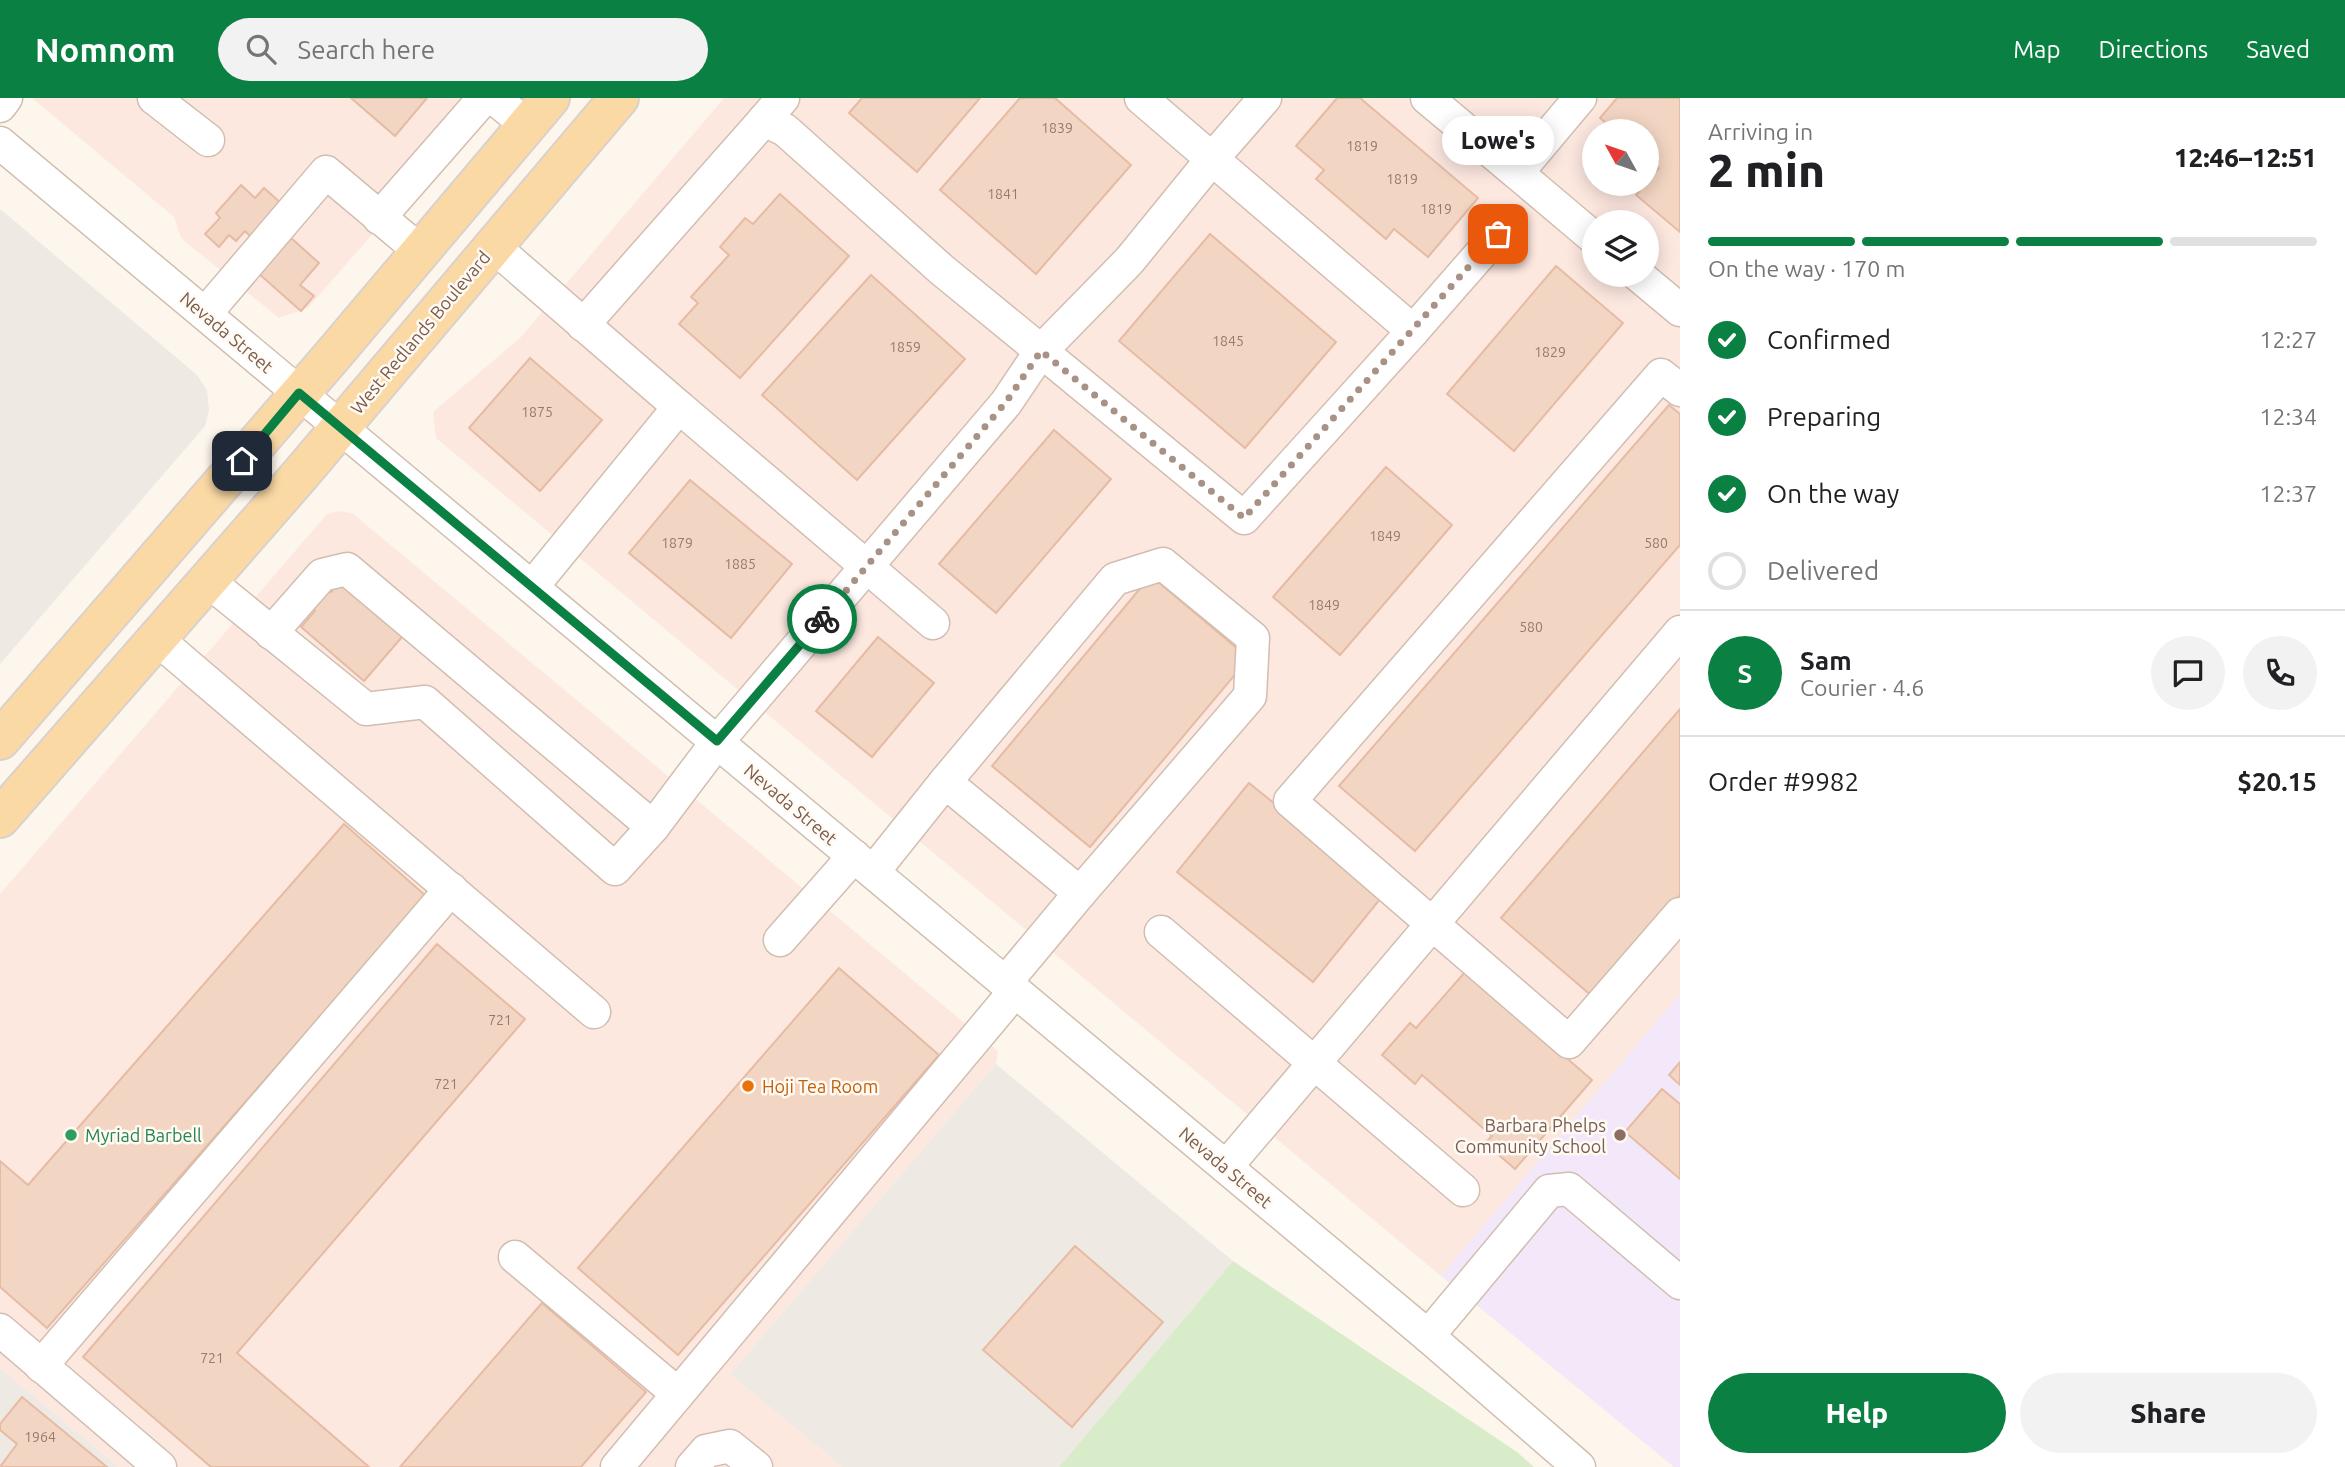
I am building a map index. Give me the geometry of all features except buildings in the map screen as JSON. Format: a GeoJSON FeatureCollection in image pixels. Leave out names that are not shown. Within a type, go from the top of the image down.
{"type":"FeatureCollection","features":[{"type":"Feature","properties":{"kind":"main road","name":"West Redlands Boulevard"},"geometry":{"type":"LineString","coordinates":[[0,818],[208,581],[619,98]]}},
{"type":"Feature","properties":{"kind":"main road"},"geometry":{"type":"LineString","coordinates":[[0,740],[538,111]]}},
{"type":"Feature","properties":{"kind":"street"},"geometry":{"type":"LineString","coordinates":[[0,106],[6,98]]}},
{"type":"Feature","properties":{"kind":"street"},"geometry":{"type":"LineString","coordinates":[[154,98],[208,141]]}},
{"type":"Feature","properties":{"kind":"street"},"geometry":{"type":"LineString","coordinates":[[379,218],[484,98]]}},
{"type":"Feature","properties":{"kind":"street"},"geometry":{"type":"LineString","coordinates":[[494,98],[538,111]]}},
{"type":"Feature","properties":{"kind":"street"},"geometry":{"type":"LineString","coordinates":[[1141,98],[1413,331]]}},
{"type":"Feature","properties":{"kind":"street"},"geometry":{"type":"LineString","coordinates":[[208,581],[366,709],[425,702],[615,869],[653,827],[717,741],[1006,402],[1041,351],[1129,261],[1265,98]]}},
{"type":"Feature","properties":{"kind":"street"},"geometry":{"type":"LineString","coordinates":[[1427,98],[1582,228]]}},
{"type":"Feature","properties":{"kind":"street"},"geometry":{"type":"LineString","coordinates":[[1517,173],[1580,98]]}},
{"type":"Feature","properties":{"kind":"street"},"geometry":{"type":"LineString","coordinates":[[583,325],[774,109],[785,130],[942,270],[1244,518],[1498,234]]}},
{"type":"Feature","properties":{"kind":"street","name":"Nevada Street"},"geometry":{"type":"LineString","coordinates":[[0,143],[1428,1336],[1579,1467]]}},
{"type":"Feature","properties":{"kind":"street"},"geometry":{"type":"LineString","coordinates":[[205,314],[326,172],[420,251]]}},
{"type":"Feature","properties":{"kind":"street"},"geometry":{"type":"LineString","coordinates":[[493,246],[933,623]]}},
{"type":"Feature","properties":{"kind":"street"},"geometry":{"type":"LineString","coordinates":[[1652,287],[1680,310]]}},
{"type":"Feature","properties":{"kind":"street"},"geometry":{"type":"LineString","coordinates":[[1680,390],[1661,374],[1290,801],[1569,1042],[1680,914]]}},
{"type":"Feature","properties":{"kind":"street"},"geometry":{"type":"LineString","coordinates":[[532,587],[679,407]]}},
{"type":"Feature","properties":{"kind":"street"},"geometry":{"type":"LineString","coordinates":[[617,1467],[1010,987],[1080,893],[1250,696],[1253,638],[1163,564],[1115,579],[945,782],[863,864],[780,940]]}},
{"type":"Feature","properties":{"kind":"street"},"geometry":{"type":"LineString","coordinates":[[271,633],[322,575],[347,569],[653,827]]}},
{"type":"Feature","properties":{"kind":"street"},"geometry":{"type":"LineString","coordinates":[[1226,1167],[1680,632]]}},
{"type":"Feature","properties":{"kind":"street"},"geometry":{"type":"LineString","coordinates":[[157,639],[594,1012]]}},
{"type":"Feature","properties":{"kind":"street"},"geometry":{"type":"LineString","coordinates":[[945,782],[1080,893]]}},
{"type":"Feature","properties":{"kind":"street"},"geometry":{"type":"LineString","coordinates":[[41,1366],[451,889]]}},
{"type":"Feature","properties":{"kind":"street"},"geometry":{"type":"LineString","coordinates":[[1161,932],[1464,1190]]}},
{"type":"Feature","properties":{"kind":"street"},"geometry":{"type":"LineString","coordinates":[[1428,1336],[1549,1191],[1569,1189],[1680,1283]]}},
{"type":"Feature","properties":{"kind":"street"},"geometry":{"type":"LineString","coordinates":[[515,1257],[678,1394]]}},
{"type":"Feature","properties":{"kind":"street"},"geometry":{"type":"LineString","coordinates":[[0,1330],[160,1467]]}},
{"type":"Feature","properties":{"kind":"street"},"geometry":{"type":"LineString","coordinates":[[692,1467],[706,1451],[730,1446],[756,1467]]}},
{"type":"Feature","properties":{"kind":"shaded area"},"geometry":{"type":"Polygon","coordinates":[[[32,98],[491,98],[308,308],[279,318],[181,238],[174,217],[32,98]]]}},
{"type":"Feature","properties":{"kind":"shaded area"},"geometry":{"type":"Polygon","coordinates":[[[724,98],[1680,98],[1680,994],[1441,1276],[436,438],[433,412],[520,338],[724,98]]]}},
{"type":"Feature","properties":{"kind":"shaded area"},"geometry":{"type":"Polygon","coordinates":[[[0,209],[197,375],[207,390],[209,410],[205,426],[0,664],[0,209]]]}},
{"type":"Feature","properties":{"kind":"shaded area"},"geometry":{"type":"Polygon","coordinates":[[[338,511],[352,513],[998,1051],[996,1064],[730,1374],[842,1467],[118,1467],[0,1368],[0,894],[327,514],[338,511]]]}},
{"type":"Feature","properties":{"kind":"shaded area","name":"Barbara Phelps Community School"},"geometry":{"type":"Polygon","coordinates":[[[1680,994],[1680,1467],[1674,1467],[1441,1276],[1680,994]]]}},
{"type":"Feature","properties":{"kind":"shaded area"},"geometry":{"type":"Polygon","coordinates":[[[996,1064],[1233,1261],[1059,1467],[842,1467],[730,1374],[996,1064]]]}},
{"type":"Feature","properties":{"kind":"shaded area"},"geometry":{"type":"Polygon","coordinates":[[[0,1368],[118,1467],[0,1467],[0,1368]]]}},
{"type":"Feature","properties":{"kind":"green space"},"geometry":{"type":"Polygon","coordinates":[[[1233,1261],[1517,1452],[1534,1467],[1059,1467],[1233,1261]]]}},
{"type":"Feature","properties":{"kind":"way so far"},"geometry":{"type":"LineString","coordinates":[[822,619],[1006,402],[1041,351],[1244,518],[1498,234]]}},
{"type":"Feature","properties":{"kind":"place","name":"Lowe's"},"geometry":{"type":"Point","coordinates":[1498,234]}},
{"type":"Feature","properties":{"kind":"place","name":"Hoji Tea Room"},"geometry":{"type":"Point","coordinates":[748,1086]}},
{"type":"Feature","properties":{"kind":"place","name":"Myriad Barbell"},"geometry":{"type":"Point","coordinates":[71,1135]}},
{"type":"Feature","properties":{"kind":"place","name":"Barbara Phelps Community School"},"geometry":{"type":"Point","coordinates":[1620,1135]}},
{"type":"Feature","properties":{"kind":"route"},"geometry":{"type":"LineString","coordinates":[[242,461],[299,393],[717,741],[822,619]]}}]}
